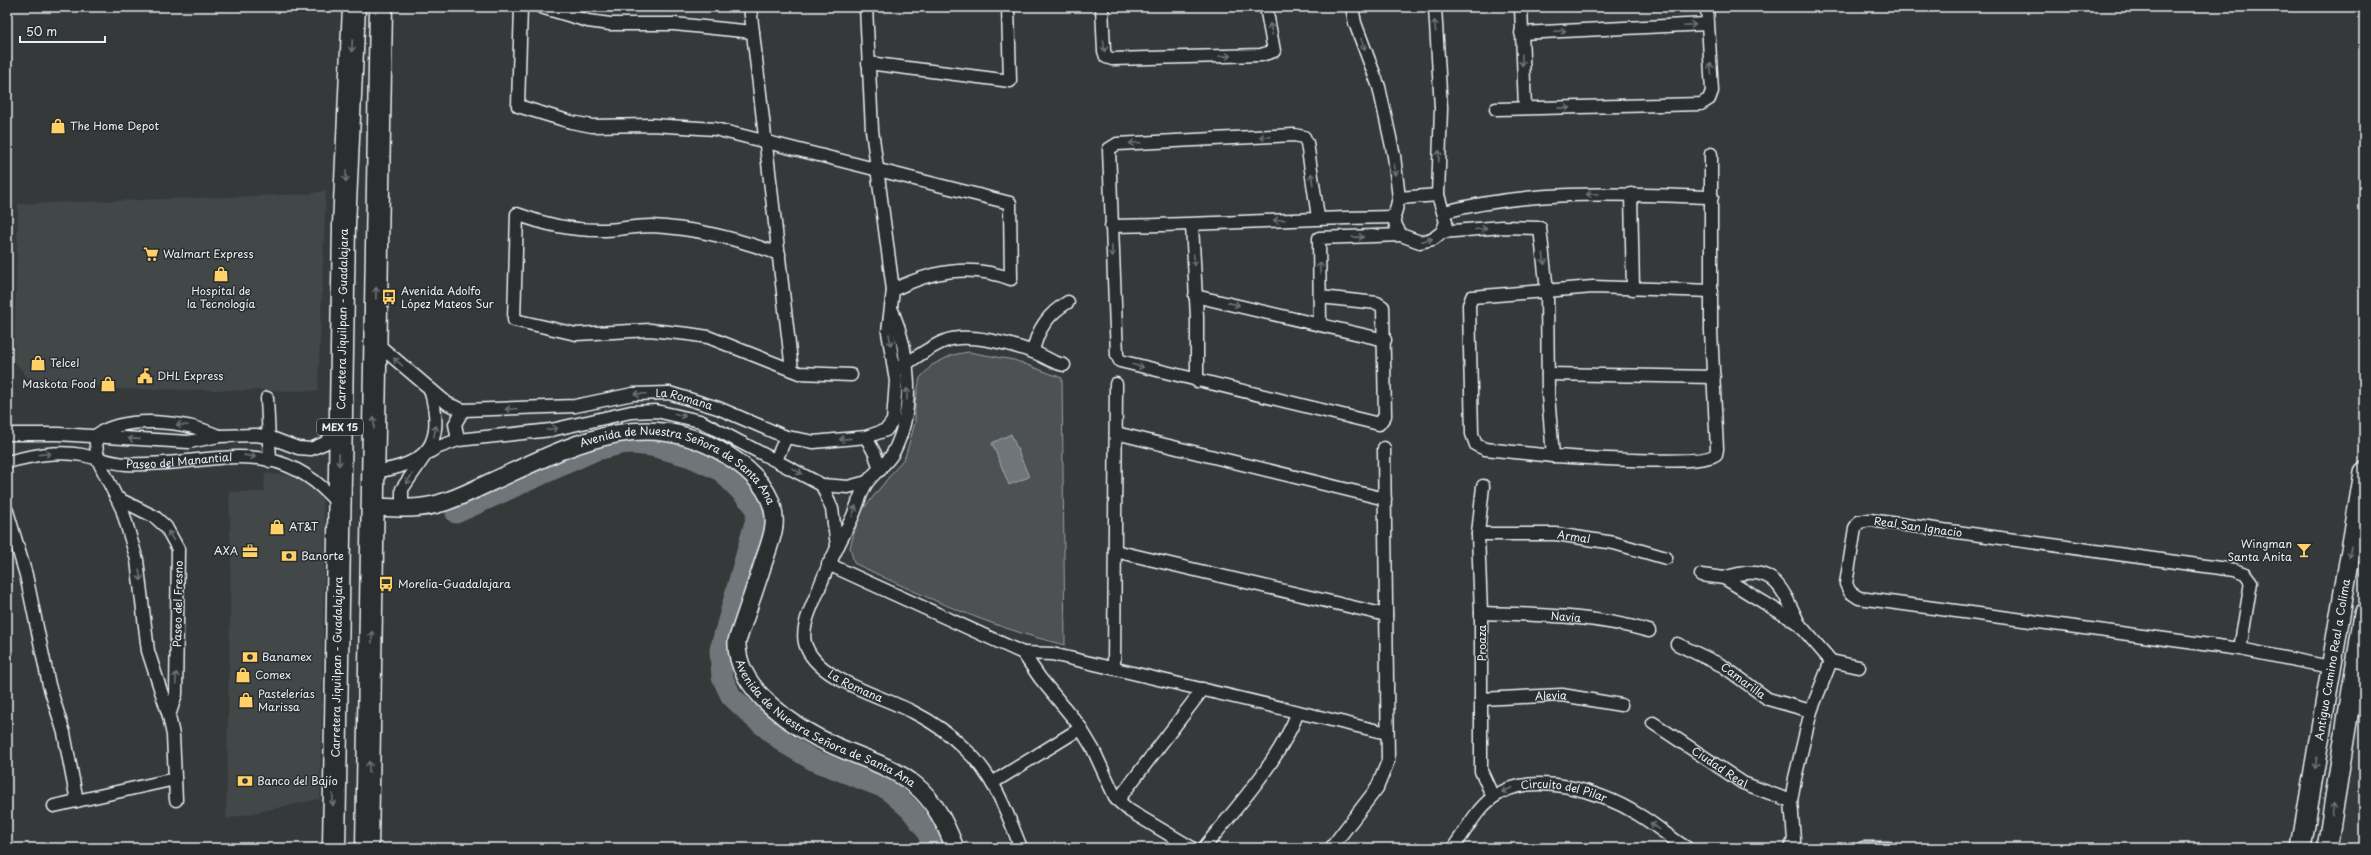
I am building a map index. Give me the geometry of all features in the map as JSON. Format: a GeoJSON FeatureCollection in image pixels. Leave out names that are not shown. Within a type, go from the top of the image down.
{"type":"FeatureCollection","features":[{"type":"Feature","properties":{"kind":"highway","name":"Carretera Jiquilpan - Guadalajara"},"geometry":{"type":"LineString","coordinates":[[334,848],[338,504],[344,225],[354,7]]}},
{"type":"Feature","properties":{"kind":"highway","name":"MEX 15"},"geometry":{"type":"LineString","coordinates":[[368,848],[381,7]]}},
{"type":"Feature","properties":{"kind":"main road","name":"Antiguo Camino Real a Colima"},"geometry":{"type":"LineString","coordinates":[[2301,848],[2330,667],[2364,472]]}},
{"type":"Feature","properties":{"kind":"main road"},"geometry":{"type":"LineString","coordinates":[[2327,848],[2364,614]]}},
{"type":"Feature","properties":{"kind":"street"},"geometry":{"type":"LineString","coordinates":[[521,7],[514,108],[592,126],[674,125],[715,130],[766,141],[1010,203],[1010,279],[984,271],[957,270],[926,276],[893,290]]}},
{"type":"Feature","properties":{"kind":"street"},"geometry":{"type":"LineString","coordinates":[[541,7],[588,21],[610,24],[674,24],[753,32]]}},
{"type":"Feature","properties":{"kind":"street"},"geometry":{"type":"LineString","coordinates":[[750,7],[792,370]]}},
{"type":"Feature","properties":{"kind":"street"},"geometry":{"type":"LineString","coordinates":[[866,7],[872,130],[893,290],[892,310],[888,332],[895,371],[898,422]]}},
{"type":"Feature","properties":{"kind":"street"},"geometry":{"type":"LineString","coordinates":[[868,63],[1010,82],[1008,7]]}},
{"type":"Feature","properties":{"kind":"street"},"geometry":{"type":"LineString","coordinates":[[1102,7],[1104,51],[1106,57],[1112,59],[1261,55],[1274,51],[1266,7]]}},
{"type":"Feature","properties":{"kind":"street"},"geometry":{"type":"LineString","coordinates":[[1352,7],[1379,87],[1394,156],[1399,198],[1394,217],[1396,226],[1401,235]]}},
{"type":"Feature","properties":{"kind":"street"},"geometry":{"type":"LineString","coordinates":[[1320,323],[1319,238],[1401,235],[1420,242],[1433,239],[1442,232],[1446,222],[1438,195],[1441,108],[1435,7]]}},
{"type":"Feature","properties":{"kind":"street"},"geometry":{"type":"LineString","coordinates":[[1521,7],[1525,108]]}},
{"type":"Feature","properties":{"kind":"street"},"geometry":{"type":"LineString","coordinates":[[1496,109],[1701,104],[1709,99],[1712,91],[1707,7]]}},
{"type":"Feature","properties":{"kind":"street"},"geometry":{"type":"LineString","coordinates":[[1521,33],[1707,24]]}},
{"type":"Feature","properties":{"kind":"street"},"geometry":{"type":"LineString","coordinates":[[1318,218],[1307,143],[1304,137],[1294,135],[1112,145],[1108,153],[1118,358],[1123,362],[1379,424],[1385,416],[1384,311],[1380,304],[1320,298]]}},
{"type":"Feature","properties":{"kind":"street"},"geometry":{"type":"LineString","coordinates":[[1711,154],[1712,291],[1717,449],[1714,457],[1668,461],[1553,456],[1485,449],[1476,445],[1472,434],[1469,300],[1477,295],[1593,288],[1712,291]]}},
{"type":"Feature","properties":{"kind":"street"},"geometry":{"type":"LineString","coordinates":[[1444,212],[1492,201],[1526,198],[1601,194],[1712,197]]}},
{"type":"Feature","properties":{"kind":"street"},"geometry":{"type":"LineString","coordinates":[[1631,194],[1633,289]]}},
{"type":"Feature","properties":{"kind":"street"},"geometry":{"type":"LineString","coordinates":[[1399,198],[1438,195]]}},
{"type":"Feature","properties":{"kind":"street"},"geometry":{"type":"LineString","coordinates":[[779,254],[750,243],[703,232],[651,226],[585,230],[550,225],[517,214],[514,320],[576,334],[650,330],[708,337],[792,370],[824,376],[850,375]]}},
{"type":"Feature","properties":{"kind":"street"},"geometry":{"type":"LineString","coordinates":[[1111,226],[1192,225],[1318,218],[1394,217]]}},
{"type":"Feature","properties":{"kind":"street"},"geometry":{"type":"LineString","coordinates":[[1192,225],[1197,381]]}},
{"type":"Feature","properties":{"kind":"street"},"geometry":{"type":"LineString","coordinates":[[1442,232],[1502,227],[1540,228],[1547,291],[1548,374],[1553,456]]}},
{"type":"Feature","properties":{"kind":"street"},"geometry":{"type":"LineString","coordinates":[[1195,296],[1320,323],[1385,340]]}},
{"type":"Feature","properties":{"kind":"street"},"geometry":{"type":"LineString","coordinates":[[1033,352],[1040,330],[1047,318],[1056,309],[1068,302]]}},
{"type":"Feature","properties":{"kind":"street"},"geometry":{"type":"LineString","coordinates":[[892,310],[900,330],[906,364],[908,389],[898,422]]}},
{"type":"Feature","properties":{"kind":"street"},"geometry":{"type":"LineString","coordinates":[[895,371],[945,341],[956,338],[970,338],[1033,352],[1050,362],[1064,365]]}},
{"type":"Feature","properties":{"kind":"street","name":"La Romana"},"geometry":{"type":"LineString","coordinates":[[375,342],[448,404],[463,410],[575,406],[633,394],[669,394],[718,408],[786,437],[814,442],[866,437],[886,430],[898,422]]}},
{"type":"Feature","properties":{"kind":"street"},"geometry":{"type":"LineString","coordinates":[[1548,374],[1714,377]]}},
{"type":"Feature","properties":{"kind":"street"},"geometry":{"type":"LineString","coordinates":[[1114,668],[1116,384]]}},
{"type":"Feature","properties":{"kind":"street"},"geometry":{"type":"LineString","coordinates":[[402,508],[402,489],[426,454],[435,433],[436,420],[430,388]]}},
{"type":"Feature","properties":{"kind":"street"},"geometry":{"type":"LineString","coordinates":[[268,398],[270,461]]}},
{"type":"Feature","properties":{"kind":"street"},"geometry":{"type":"LineString","coordinates":[[458,440],[455,424],[463,410]]}},
{"type":"Feature","properties":{"kind":"street","name":"La Romana"},"geometry":{"type":"LineString","coordinates":[[373,472],[396,469],[458,440],[551,430],[631,412],[656,411],[700,421],[822,485],[848,487],[867,482]]}},
{"type":"Feature","properties":{"kind":"street","name":"La Romana"},"geometry":{"type":"LineString","coordinates":[[898,422],[892,454],[880,470],[867,482],[828,564],[807,619],[805,632],[809,651],[833,676],[932,722],[967,750],[992,783],[1004,806],[1021,848]]}},
{"type":"Feature","properties":{"kind":"street"},"geometry":{"type":"LineString","coordinates":[[176,800],[174,735],[148,652],[137,560],[130,530],[117,498],[98,460],[95,436],[110,427],[125,423],[142,423],[190,426],[219,436]]}},
{"type":"Feature","properties":{"kind":"street","name":"Paseo del Manantial"},"geometry":{"type":"LineString","coordinates":[[7,434],[95,436],[190,442],[219,436],[238,435],[269,437],[294,447],[311,449],[325,443],[340,426]]}},
{"type":"Feature","properties":{"kind":"street","name":"Avenida de Nuestra Señora de Santa Ana"},"geometry":{"type":"LineString","coordinates":[[373,507],[402,508],[442,503],[550,455],[598,438],[634,430],[658,430],[680,433],[718,450],[756,477],[770,501],[774,514],[772,537],[737,641],[738,658],[746,678],[775,708],[801,729],[892,770],[916,786],[936,808],[955,848]]}},
{"type":"Feature","properties":{"kind":"street"},"geometry":{"type":"LineString","coordinates":[[1116,433],[1385,498]]}},
{"type":"Feature","properties":{"kind":"street"},"geometry":{"type":"LineString","coordinates":[[776,460],[786,437]]}},
{"type":"Feature","properties":{"kind":"street"},"geometry":{"type":"LineString","coordinates":[[866,437],[875,454],[880,470]]}},
{"type":"Feature","properties":{"kind":"street"},"geometry":{"type":"LineString","coordinates":[[1330,848],[1382,779],[1388,762],[1384,448]]}},
{"type":"Feature","properties":{"kind":"street","name":"Paseo del Manantial"},"geometry":{"type":"LineString","coordinates":[[7,462],[30,456],[57,453],[82,455],[98,460],[146,464],[242,455],[289,467],[316,482],[338,504]]}},
{"type":"Feature","properties":{"kind":"street"},"geometry":{"type":"LineString","coordinates":[[822,485],[832,509],[837,546]]}},
{"type":"Feature","properties":{"kind":"street","name":"Proaza"},"geometry":{"type":"LineString","coordinates":[[1483,486],[1478,534],[1481,614],[1480,771],[1493,797]]}},
{"type":"Feature","properties":{"kind":"street","name":"Paseo del Fresno"},"geometry":{"type":"LineString","coordinates":[[117,498],[155,517],[169,531],[178,549],[176,694],[169,716]]}},
{"type":"Feature","properties":{"kind":"street"},"geometry":{"type":"LineString","coordinates":[[9,516],[18,527],[34,573],[39,599],[40,635],[49,685],[64,733],[78,801]]}},
{"type":"Feature","properties":{"kind":"street","name":"Real San Ignacio"},"geometry":{"type":"LineString","coordinates":[[2240,649],[2251,582],[2245,574],[2234,570],[1870,520],[1860,522],[1855,528],[1846,584],[1850,592],[1859,598],[2240,649],[2330,667]]}},
{"type":"Feature","properties":{"kind":"street","name":"Armal"},"geometry":{"type":"LineString","coordinates":[[1478,534],[1556,534],[1614,543],[1666,558]]}},
{"type":"Feature","properties":{"kind":"street"},"geometry":{"type":"LineString","coordinates":[[1115,551],[1386,615]]}},
{"type":"Feature","properties":{"kind":"street"},"geometry":{"type":"LineString","coordinates":[[828,564],[1023,653],[1052,654],[1388,733]]}},
{"type":"Feature","properties":{"kind":"street"},"geometry":{"type":"LineString","coordinates":[[1701,575],[1724,578],[1751,571],[1762,573],[1775,581],[1786,594],[1799,624],[1831,661],[1859,667]]}},
{"type":"Feature","properties":{"kind":"street"},"geometry":{"type":"LineString","coordinates":[[1724,578],[1799,624]]}},
{"type":"Feature","properties":{"kind":"street","name":"Navia"},"geometry":{"type":"LineString","coordinates":[[1481,614],[1570,615],[1618,622],[1649,631]]}},
{"type":"Feature","properties":{"kind":"street","name":"Camarilla"},"geometry":{"type":"LineString","coordinates":[[1678,644],[1723,666],[1768,699],[1811,711]]}},
{"type":"Feature","properties":{"kind":"street"},"geometry":{"type":"LineString","coordinates":[[1023,653],[1040,678],[1081,728],[1118,800],[1130,811],[1192,848]]}},
{"type":"Feature","properties":{"kind":"street"},"geometry":{"type":"LineString","coordinates":[[1795,845],[1791,801],[1811,711],[1831,661]]}},
{"type":"Feature","properties":{"kind":"street"},"geometry":{"type":"LineString","coordinates":[[1118,800],[1203,689]]}},
{"type":"Feature","properties":{"kind":"street","name":"Alevia"},"geometry":{"type":"LineString","coordinates":[[1481,699],[1562,695],[1620,705]]}},
{"type":"Feature","properties":{"kind":"street"},"geometry":{"type":"LineString","coordinates":[[1204,848],[1272,761],[1289,733],[1298,712]]}},
{"type":"Feature","properties":{"kind":"street","name":"Ciudad Real"},"geometry":{"type":"LineString","coordinates":[[1653,723],[1743,783],[1791,801]]}},
{"type":"Feature","properties":{"kind":"street"},"geometry":{"type":"LineString","coordinates":[[992,783],[1081,728]]}},
{"type":"Feature","properties":{"kind":"street"},"geometry":{"type":"LineString","coordinates":[[54,806],[175,779]]}},
{"type":"Feature","properties":{"kind":"street","name":"Circuito del Pilar"},"geometry":{"type":"LineString","coordinates":[[1453,848],[1473,817],[1493,797],[1513,787],[1534,784],[1584,791],[1622,805],[1687,848]]}},
{"type":"Feature","properties":{"kind":"street"},"geometry":{"type":"LineString","coordinates":[[1863,848],[1890,848]]}},
{"type":"Feature","properties":{"kind":"shaded area"},"geometry":{"type":"Polygon","coordinates":[[[326,190],[318,391],[107,389],[107,386],[39,385],[27,377],[14,361],[18,204],[309,194],[326,190]]]}},
{"type":"Feature","properties":{"kind":"shaded area"},"geometry":{"type":"Polygon","coordinates":[[[968,352],[1014,360],[1062,378],[1065,645],[1011,630],[958,610],[854,563],[850,547],[860,513],[905,457],[915,423],[915,402],[920,378],[932,365],[952,355],[968,352]]]}},
{"type":"Feature","properties":{"kind":"shaded area"},"geometry":{"type":"Polygon","coordinates":[[[1011,434],[1029,477],[1009,485],[992,443],[1011,434]]]}},
{"type":"Feature","properties":{"kind":"shaded area"},"geometry":{"type":"Polygon","coordinates":[[[265,473],[291,476],[309,483],[318,489],[322,499],[325,525],[320,799],[226,819],[231,557],[229,492],[264,492],[265,473]]]}},
{"type":"Feature","properties":{"kind":"waterway"},"geometry":{"type":"LineString","coordinates":[[456,513],[596,450],[625,443],[652,446],[691,457],[721,471],[754,505],[757,515],[720,650],[722,677],[731,696],[753,717],[786,744],[813,760],[887,789],[910,809],[925,828],[934,848]]}},
{"type":"Feature","properties":{"kind":"place","name":"The Home Depot"},"geometry":{"type":"Point","coordinates":[58,126]}},
{"type":"Feature","properties":{"kind":"place","name":"Walmart Express"},"geometry":{"type":"Point","coordinates":[151,254]}},
{"type":"Feature","properties":{"kind":"place","name":"Hospital de la Tecnología"},"geometry":{"type":"Point","coordinates":[221,274]}},
{"type":"Feature","properties":{"kind":"place","name":"Avenida Adolfo López Mateos Sur"},"geometry":{"type":"Point","coordinates":[389,297]}},
{"type":"Feature","properties":{"kind":"place","name":"Telcel"},"geometry":{"type":"Point","coordinates":[38,363]}},
{"type":"Feature","properties":{"kind":"place","name":"DHL Express"},"geometry":{"type":"Point","coordinates":[145,376]}},
{"type":"Feature","properties":{"kind":"place","name":"Maskota Food"},"geometry":{"type":"Point","coordinates":[108,384]}},
{"type":"Feature","properties":{"kind":"place","name":"AT&T"},"geometry":{"type":"Point","coordinates":[277,527]}},
{"type":"Feature","properties":{"kind":"place","name":"Wingman Santa Anita"},"geometry":{"type":"Point","coordinates":[2304,550]}},
{"type":"Feature","properties":{"kind":"place","name":"AXA"},"geometry":{"type":"Point","coordinates":[250,551]}},
{"type":"Feature","properties":{"kind":"place","name":"Banorte"},"geometry":{"type":"Point","coordinates":[289,556]}},
{"type":"Feature","properties":{"kind":"place","name":"Morelia-Guadalajara"},"geometry":{"type":"Point","coordinates":[386,584]}},
{"type":"Feature","properties":{"kind":"place","name":"Banamex"},"geometry":{"type":"Point","coordinates":[250,657]}},
{"type":"Feature","properties":{"kind":"place","name":"Comex"},"geometry":{"type":"Point","coordinates":[243,675]}},
{"type":"Feature","properties":{"kind":"place","name":"Pastelerías Marissa"},"geometry":{"type":"Point","coordinates":[246,700]}},
{"type":"Feature","properties":{"kind":"place","name":"Banco del Bajío"},"geometry":{"type":"Point","coordinates":[245,781]}}]}
